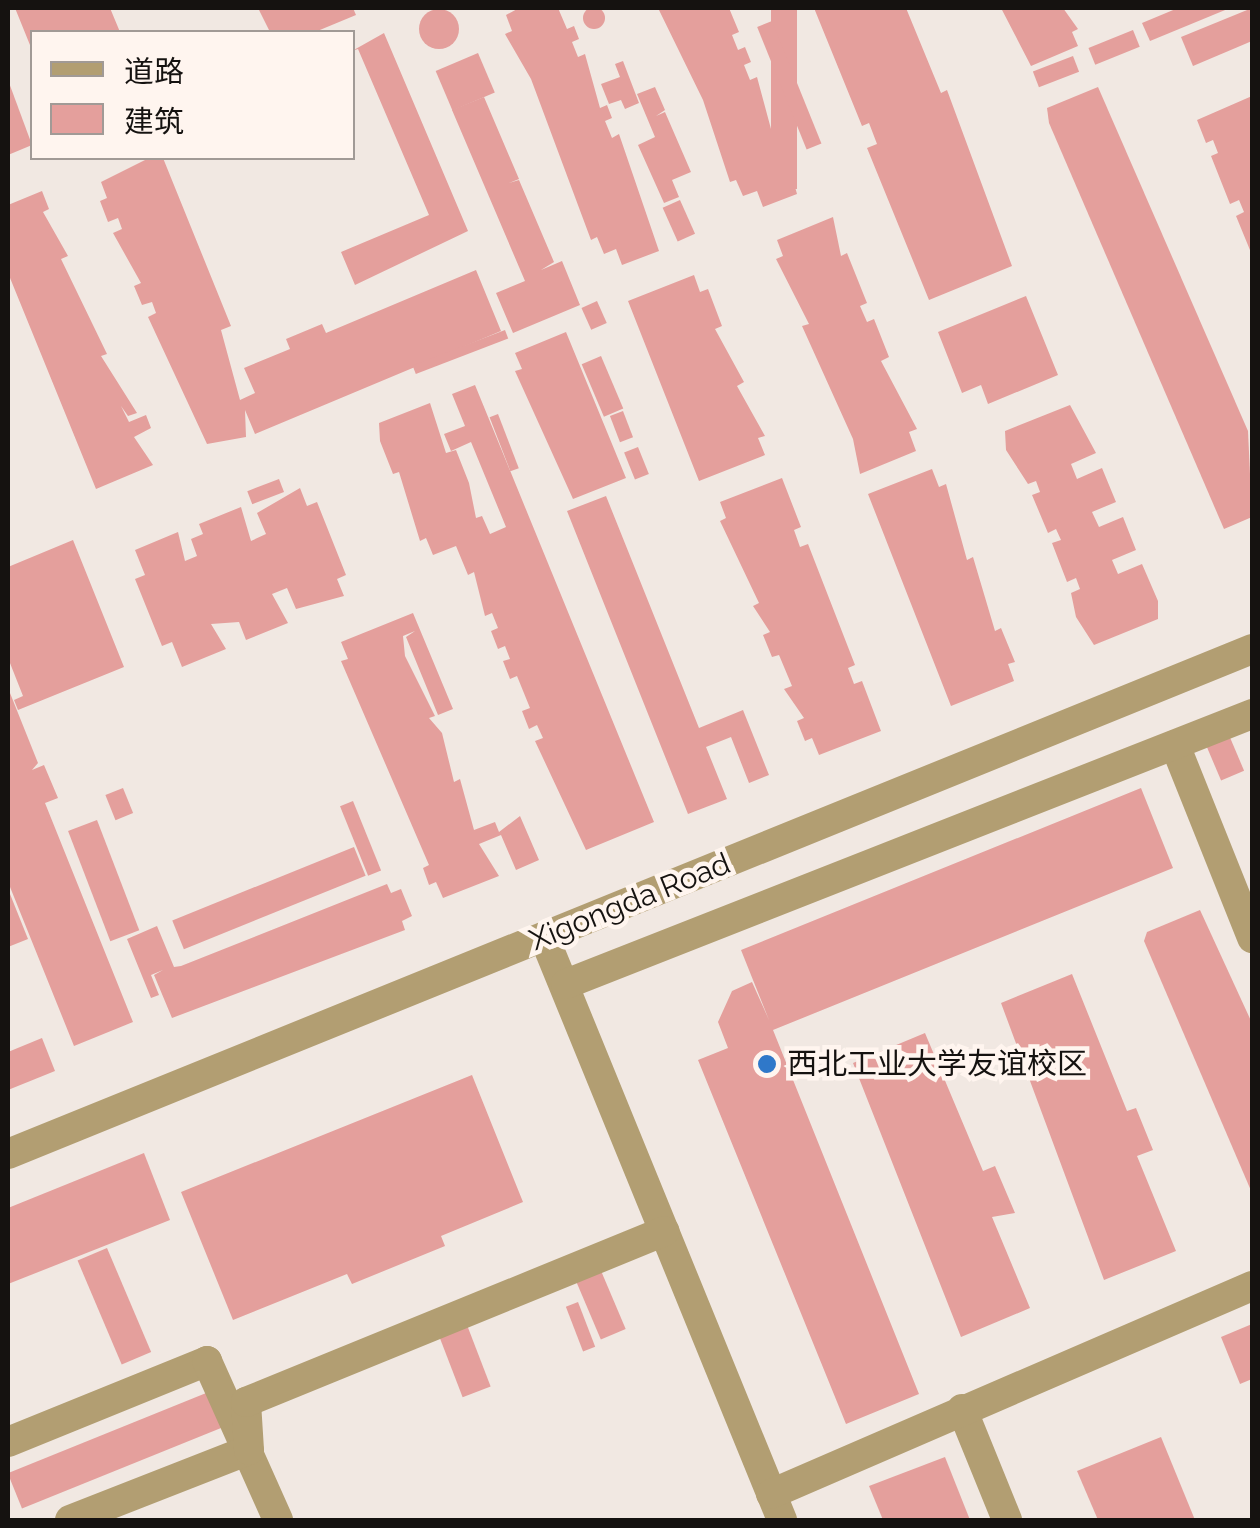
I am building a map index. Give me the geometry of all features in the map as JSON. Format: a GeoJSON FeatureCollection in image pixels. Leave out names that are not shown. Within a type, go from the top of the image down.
{"type":"FeatureCollection","features":[{"type":"Feature","properties":{"kind":"street","name":"Xigongda Road"},"geometry":{"type":"LineString","coordinates":[[8,1154],[1252,649]]}},
{"type":"Feature","properties":{"kind":"street"},"geometry":{"type":"LineString","coordinates":[[566,984],[1252,714]]}},
{"type":"Feature","properties":{"kind":"street"},"geometry":{"type":"LineString","coordinates":[[1175,745],[1252,938]]}},
{"type":"Feature","properties":{"kind":"street"},"geometry":{"type":"LineString","coordinates":[[544,937],[776,1507],[962,1409],[1252,1286]]}},
{"type":"Feature","properties":{"kind":"street"},"geometry":{"type":"LineString","coordinates":[[249,1450],[246,1402],[664,1231]]}},
{"type":"Feature","properties":{"kind":"street"},"geometry":{"type":"LineString","coordinates":[[8,1442],[207,1361],[278,1520]]}},
{"type":"Feature","properties":{"kind":"street"},"geometry":{"type":"LineString","coordinates":[[962,1409],[1006,1520]]}},
{"type":"Feature","properties":{"kind":"street"},"geometry":{"type":"LineString","coordinates":[[70,1520],[249,1450]]}},
{"type":"Feature","properties":{"kind":"building"},"geometry":{"type":"Polygon","coordinates":[[[594,7],[602,10],[602,26],[594,29],[586,26],[583,18],[586,10],[594,7]]]}},
{"type":"Feature","properties":{"kind":"building"},"geometry":{"type":"Polygon","coordinates":[[[15,8],[110,8],[119,30],[30,30],[30,45],[15,8]]]}},
{"type":"Feature","properties":{"kind":"building"},"geometry":{"type":"Polygon","coordinates":[[[258,8],[353,8],[356,15],[320,30],[269,30],[258,8]]]}},
{"type":"Feature","properties":{"kind":"building"},"geometry":{"type":"Polygon","coordinates":[[[519,8],[558,8],[567,29],[574,26],[579,39],[572,42],[578,57],[585,54],[600,108],[607,105],[612,118],[605,121],[612,138],[619,134],[659,251],[622,265],[616,249],[604,254],[597,237],[591,240],[531,79],[505,34],[512,31],[506,15],[519,8]]]}},
{"type":"Feature","properties":{"kind":"building"},"geometry":{"type":"Polygon","coordinates":[[[658,8],[729,8],[739,32],[732,35],[738,50],[745,47],[751,62],[744,65],[750,80],[757,77],[771,129],[778,126],[797,194],[763,207],[757,191],[743,196],[736,180],[730,182],[703,100],[658,8]]]}},
{"type":"Feature","properties":{"kind":"building"},"geometry":{"type":"Polygon","coordinates":[[[771,8],[797,8],[797,189],[771,189],[771,8]]]}},
{"type":"Feature","properties":{"kind":"building"},"geometry":{"type":"Polygon","coordinates":[[[814,8],[906,8],[941,93],[947,90],[1012,266],[929,300],[867,148],[877,144],[869,123],[862,126],[814,8]]]}},
{"type":"Feature","properties":{"kind":"building"},"geometry":{"type":"Polygon","coordinates":[[[1001,8],[1063,8],[1078,29],[1072,32],[1078,46],[1031,66],[1001,8]]]}},
{"type":"Feature","properties":{"kind":"building"},"geometry":{"type":"Polygon","coordinates":[[[1178,8],[1230,8],[1150,41],[1142,23],[1178,8]]]}},
{"type":"Feature","properties":{"kind":"building"},"geometry":{"type":"Polygon","coordinates":[[[1252,8],[1252,41],[1193,66],[1181,37],[1252,8]]]}},
{"type":"Feature","properties":{"kind":"building"},"geometry":{"type":"Polygon","coordinates":[[[439,9],[453,15],[459,29],[453,43],[439,49],[425,43],[419,29],[425,15],[439,9]]]}},
{"type":"Feature","properties":{"kind":"building"},"geometry":{"type":"Polygon","coordinates":[[[772,21],[821,143],[807,149],[757,27],[772,21]]]}},
{"type":"Feature","properties":{"kind":"building"},"geometry":{"type":"Polygon","coordinates":[[[1133,30],[1140,47],[1095,65],[1088,48],[1133,30]]]}},
{"type":"Feature","properties":{"kind":"building"},"geometry":{"type":"Polygon","coordinates":[[[384,33],[468,231],[355,285],[341,252],[429,215],[355,49],[384,33]]]}},
{"type":"Feature","properties":{"kind":"building"},"geometry":{"type":"Polygon","coordinates":[[[478,53],[495,93],[452,111],[436,71],[478,53]]]}},
{"type":"Feature","properties":{"kind":"building"},"geometry":{"type":"Polygon","coordinates":[[[1073,56],[1079,72],[1039,87],[1033,71],[1073,56]]]}},
{"type":"Feature","properties":{"kind":"building"},"geometry":{"type":"Polygon","coordinates":[[[623,61],[639,103],[625,109],[621,100],[609,104],[601,84],[620,77],[615,64],[623,61]]]}},
{"type":"Feature","properties":{"kind":"building"},"geometry":{"type":"Polygon","coordinates":[[[8,80],[30,146],[8,155],[8,80]]]}},
{"type":"Feature","properties":{"kind":"building"},"geometry":{"type":"Polygon","coordinates":[[[655,87],[665,110],[656,116],[665,112],[691,172],[672,180],[679,197],[664,203],[638,145],[655,137],[637,94],[655,87]]]}},
{"type":"Feature","properties":{"kind":"building"},"geometry":{"type":"Polygon","coordinates":[[[1098,87],[1248,431],[1252,517],[1224,529],[1049,123],[1047,108],[1098,87]]]}},
{"type":"Feature","properties":{"kind":"building"},"geometry":{"type":"Polygon","coordinates":[[[1252,96],[1252,255],[1236,216],[1244,212],[1239,200],[1230,204],[1211,156],[1218,153],[1213,140],[1206,143],[1197,120],[1252,96]]]}},
{"type":"Feature","properties":{"kind":"building"},"geometry":{"type":"Polygon","coordinates":[[[484,97],[519,179],[509,183],[519,180],[554,262],[541,270],[562,261],[580,305],[513,333],[496,293],[525,281],[452,110],[484,97]]]}},
{"type":"Feature","properties":{"kind":"building"},"geometry":{"type":"Polygon","coordinates":[[[145,160],[164,160],[231,326],[221,330],[240,400],[255,393],[244,368],[290,349],[286,339],[322,324],[326,333],[476,270],[501,331],[255,434],[245,410],[246,437],[207,444],[148,317],[156,313],[152,302],[142,305],[134,286],[141,283],[113,233],[122,229],[118,218],[108,222],[100,201],[107,198],[101,182],[145,160]]]}},
{"type":"Feature","properties":{"kind":"building"},"geometry":{"type":"Polygon","coordinates":[[[42,191],[49,209],[43,212],[68,256],[61,259],[107,354],[101,356],[137,413],[128,416],[121,406],[129,422],[146,415],[151,428],[134,437],[153,465],[96,489],[8,273],[8,205],[42,191]]]}},
{"type":"Feature","properties":{"kind":"building"},"geometry":{"type":"Polygon","coordinates":[[[680,200],[695,234],[678,242],[663,208],[680,200]]]}},
{"type":"Feature","properties":{"kind":"building"},"geometry":{"type":"Polygon","coordinates":[[[833,217],[841,256],[847,253],[867,303],[860,306],[867,322],[874,319],[889,357],[881,361],[917,429],[909,432],[916,451],[860,474],[853,439],[802,326],[809,324],[776,259],[783,256],[777,240],[833,217]]]}},
{"type":"Feature","properties":{"kind":"building"},"geometry":{"type":"Polygon","coordinates":[[[694,275],[700,292],[708,289],[722,326],[715,329],[744,382],[737,386],[765,436],[758,438],[765,455],[699,481],[628,301],[694,275]]]}},
{"type":"Feature","properties":{"kind":"building"},"geometry":{"type":"Polygon","coordinates":[[[1026,296],[1058,375],[988,404],[981,385],[962,393],[938,332],[1026,296]]]}},
{"type":"Feature","properties":{"kind":"building"},"geometry":{"type":"Polygon","coordinates":[[[597,301],[607,323],[591,330],[581,308],[597,301]]]}},
{"type":"Feature","properties":{"kind":"building"},"geometry":{"type":"Polygon","coordinates":[[[505,330],[508,338],[416,374],[413,365],[505,330]]]}},
{"type":"Feature","properties":{"kind":"building"},"geometry":{"type":"Polygon","coordinates":[[[566,332],[626,478],[573,499],[515,371],[522,369],[515,353],[566,332]]]}},
{"type":"Feature","properties":{"kind":"building"},"geometry":{"type":"Polygon","coordinates":[[[601,356],[623,408],[604,417],[582,364],[601,356]]]}},
{"type":"Feature","properties":{"kind":"building"},"geometry":{"type":"Polygon","coordinates":[[[475,385],[654,822],[586,850],[535,741],[543,738],[537,725],[529,729],[522,711],[530,708],[517,676],[510,679],[503,661],[510,659],[505,646],[498,649],[491,631],[498,628],[492,613],[485,616],[474,572],[468,575],[456,546],[433,555],[426,538],[420,541],[399,472],[393,474],[380,441],[379,423],[430,403],[446,453],[456,450],[469,483],[476,518],[482,516],[490,534],[506,527],[471,442],[451,451],[444,434],[465,426],[452,394],[475,385]]]}},
{"type":"Feature","properties":{"kind":"building"},"geometry":{"type":"Polygon","coordinates":[[[1070,405],[1096,453],[1071,464],[1077,479],[1102,468],[1116,502],[1092,512],[1099,527],[1123,517],[1136,550],[1112,560],[1118,574],[1142,564],[1158,601],[1158,619],[1094,645],[1076,617],[1071,593],[1080,589],[1076,578],[1067,582],[1052,543],[1061,540],[1056,529],[1048,533],[1032,495],[1040,492],[1036,481],[1028,484],[1006,450],[1005,431],[1070,405]]]}},
{"type":"Feature","properties":{"kind":"building"},"geometry":{"type":"Polygon","coordinates":[[[623,411],[633,437],[620,442],[610,416],[623,411]]]}},
{"type":"Feature","properties":{"kind":"building"},"geometry":{"type":"Polygon","coordinates":[[[498,414],[519,468],[510,471],[490,417],[498,414]]]}},
{"type":"Feature","properties":{"kind":"building"},"geometry":{"type":"Polygon","coordinates":[[[638,447],[649,474],[635,480],[624,453],[638,447]]]}},
{"type":"Feature","properties":{"kind":"building"},"geometry":{"type":"Polygon","coordinates":[[[932,469],[939,487],[946,484],[967,560],[973,557],[995,631],[1001,628],[1015,662],[1008,664],[1014,681],[951,706],[868,494],[932,469]]]}},
{"type":"Feature","properties":{"kind":"building"},"geometry":{"type":"Polygon","coordinates":[[[782,478],[801,527],[794,530],[800,547],[808,544],[855,665],[848,668],[854,684],[862,681],[881,731],[819,755],[812,738],[805,741],[797,721],[804,718],[784,689],[792,686],[779,655],[772,657],[763,635],[770,632],[753,606],[759,603],[720,521],[726,518],[720,502],[782,478]]]}},
{"type":"Feature","properties":{"kind":"building"},"geometry":{"type":"Polygon","coordinates":[[[279,479],[284,492],[252,504],[247,491],[279,479]]]}},
{"type":"Feature","properties":{"kind":"building"},"geometry":{"type":"Polygon","coordinates":[[[300,488],[307,506],[317,502],[346,575],[337,579],[344,596],[296,609],[287,588],[272,594],[288,623],[246,640],[239,622],[211,624],[226,649],[182,667],[172,642],[162,646],[135,579],[145,575],[135,550],[178,532],[185,561],[197,556],[191,539],[203,534],[199,524],[241,507],[251,541],[266,534],[257,513],[300,488]]]}},
{"type":"Feature","properties":{"kind":"building"},"geometry":{"type":"Polygon","coordinates":[[[606,496],[699,728],[743,710],[769,775],[749,783],[731,737],[706,747],[727,799],[688,814],[567,511],[606,496]]]}},
{"type":"Feature","properties":{"kind":"building"},"geometry":{"type":"Polygon","coordinates":[[[73,540],[124,667],[18,710],[14,700],[23,696],[8,658],[8,567],[73,540]]]}},
{"type":"Feature","properties":{"kind":"building"},"geometry":{"type":"Polygon","coordinates":[[[413,613],[453,709],[438,715],[406,637],[415,631],[403,636],[405,656],[435,716],[429,718],[442,733],[454,782],[460,779],[474,830],[495,822],[499,832],[520,816],[539,860],[516,870],[501,835],[479,844],[499,876],[443,898],[436,882],[429,885],[423,868],[429,865],[341,661],[348,659],[341,642],[413,613]]]}},
{"type":"Feature","properties":{"kind":"building"},"geometry":{"type":"Polygon","coordinates":[[[8,688],[38,763],[32,770],[44,765],[58,798],[45,803],[133,1022],[74,1046],[8,882],[8,688]]]}},
{"type":"Feature","properties":{"kind":"building"},"geometry":{"type":"Polygon","coordinates":[[[1223,721],[1244,771],[1221,780],[1200,731],[1223,721]]]}},
{"type":"Feature","properties":{"kind":"building"},"geometry":{"type":"Polygon","coordinates":[[[123,788],[133,813],[115,820],[105,795],[123,788]]]}},
{"type":"Feature","properties":{"kind":"building"},"geometry":{"type":"Polygon","coordinates":[[[1141,788],[1173,868],[773,1030],[919,1394],[846,1424],[698,1060],[728,1048],[718,1022],[732,991],[752,982],[769,1020],[741,950],[1141,788]]]}},
{"type":"Feature","properties":{"kind":"building"},"geometry":{"type":"Polygon","coordinates":[[[353,801],[381,871],[368,876],[340,806],[353,801]]]}},
{"type":"Feature","properties":{"kind":"building"},"geometry":{"type":"Polygon","coordinates":[[[97,820],[139,930],[110,941],[68,831],[97,820]]]}},
{"type":"Feature","properties":{"kind":"building"},"geometry":{"type":"Polygon","coordinates":[[[354,847],[366,876],[184,949],[172,920],[354,847]]]}},
{"type":"Feature","properties":{"kind":"building"},"geometry":{"type":"Polygon","coordinates":[[[387,884],[391,893],[401,889],[412,916],[402,921],[405,930],[172,1018],[154,975],[163,970],[151,975],[159,995],[151,998],[127,939],[157,926],[174,967],[181,966],[387,884]]]}},
{"type":"Feature","properties":{"kind":"building"},"geometry":{"type":"Polygon","coordinates":[[[8,889],[28,939],[8,947],[8,889]]]}},
{"type":"Feature","properties":{"kind":"building"},"geometry":{"type":"Polygon","coordinates":[[[1200,910],[1252,1023],[1252,1193],[1144,941],[1147,932],[1200,910]]]}},
{"type":"Feature","properties":{"kind":"building"},"geometry":{"type":"Polygon","coordinates":[[[1072,974],[1127,1111],[1136,1108],[1153,1150],[1137,1156],[1176,1251],[1104,1280],[1001,1003],[1072,974]]]}},
{"type":"Feature","properties":{"kind":"building"},"geometry":{"type":"Polygon","coordinates":[[[925,1033],[983,1171],[995,1166],[1015,1213],[992,1217],[1030,1308],[961,1337],[853,1063],[925,1033]]]}},
{"type":"Feature","properties":{"kind":"building"},"geometry":{"type":"Polygon","coordinates":[[[42,1038],[55,1071],[8,1090],[8,1052],[42,1038]]]}},
{"type":"Feature","properties":{"kind":"building"},"geometry":{"type":"Polygon","coordinates":[[[472,1075],[523,1202],[441,1236],[445,1246],[352,1284],[347,1274],[233,1320],[181,1192],[472,1075]]]}},
{"type":"Feature","properties":{"kind":"building"},"geometry":{"type":"Polygon","coordinates":[[[144,1153],[170,1220],[8,1284],[8,1208],[144,1153]]]}},
{"type":"Feature","properties":{"kind":"building"},"geometry":{"type":"Polygon","coordinates":[[[107,1248],[151,1352],[122,1365],[78,1261],[107,1248]]]}},
{"type":"Feature","properties":{"kind":"building"},"geometry":{"type":"Polygon","coordinates":[[[596,1259],[626,1329],[601,1340],[571,1270],[596,1259]]]}},
{"type":"Feature","properties":{"kind":"building"},"geometry":{"type":"Polygon","coordinates":[[[578,1302],[595,1347],[583,1351],[566,1307],[578,1302]]]}},
{"type":"Feature","properties":{"kind":"building"},"geometry":{"type":"Polygon","coordinates":[[[1252,1324],[1252,1379],[1240,1384],[1221,1337],[1252,1324]]]}},
{"type":"Feature","properties":{"kind":"building"},"geometry":{"type":"Polygon","coordinates":[[[467,1325],[491,1387],[463,1397],[439,1336],[467,1325]]]}},
{"type":"Feature","properties":{"kind":"building"},"geometry":{"type":"Polygon","coordinates":[[[221,1387],[235,1422],[22,1508],[8,1473],[221,1387]]]}},
{"type":"Feature","properties":{"kind":"building"},"geometry":{"type":"Polygon","coordinates":[[[1161,1437],[1195,1520],[1098,1520],[1077,1471],[1161,1437]]]}},
{"type":"Feature","properties":{"kind":"building"},"geometry":{"type":"Polygon","coordinates":[[[945,1457],[970,1520],[883,1520],[869,1486],[945,1457]]]}},
{"type":"Feature","properties":{"kind":"place","name":"西北工业大学友谊校区"},"geometry":{"type":"Point","coordinates":[767,1064]}}]}
